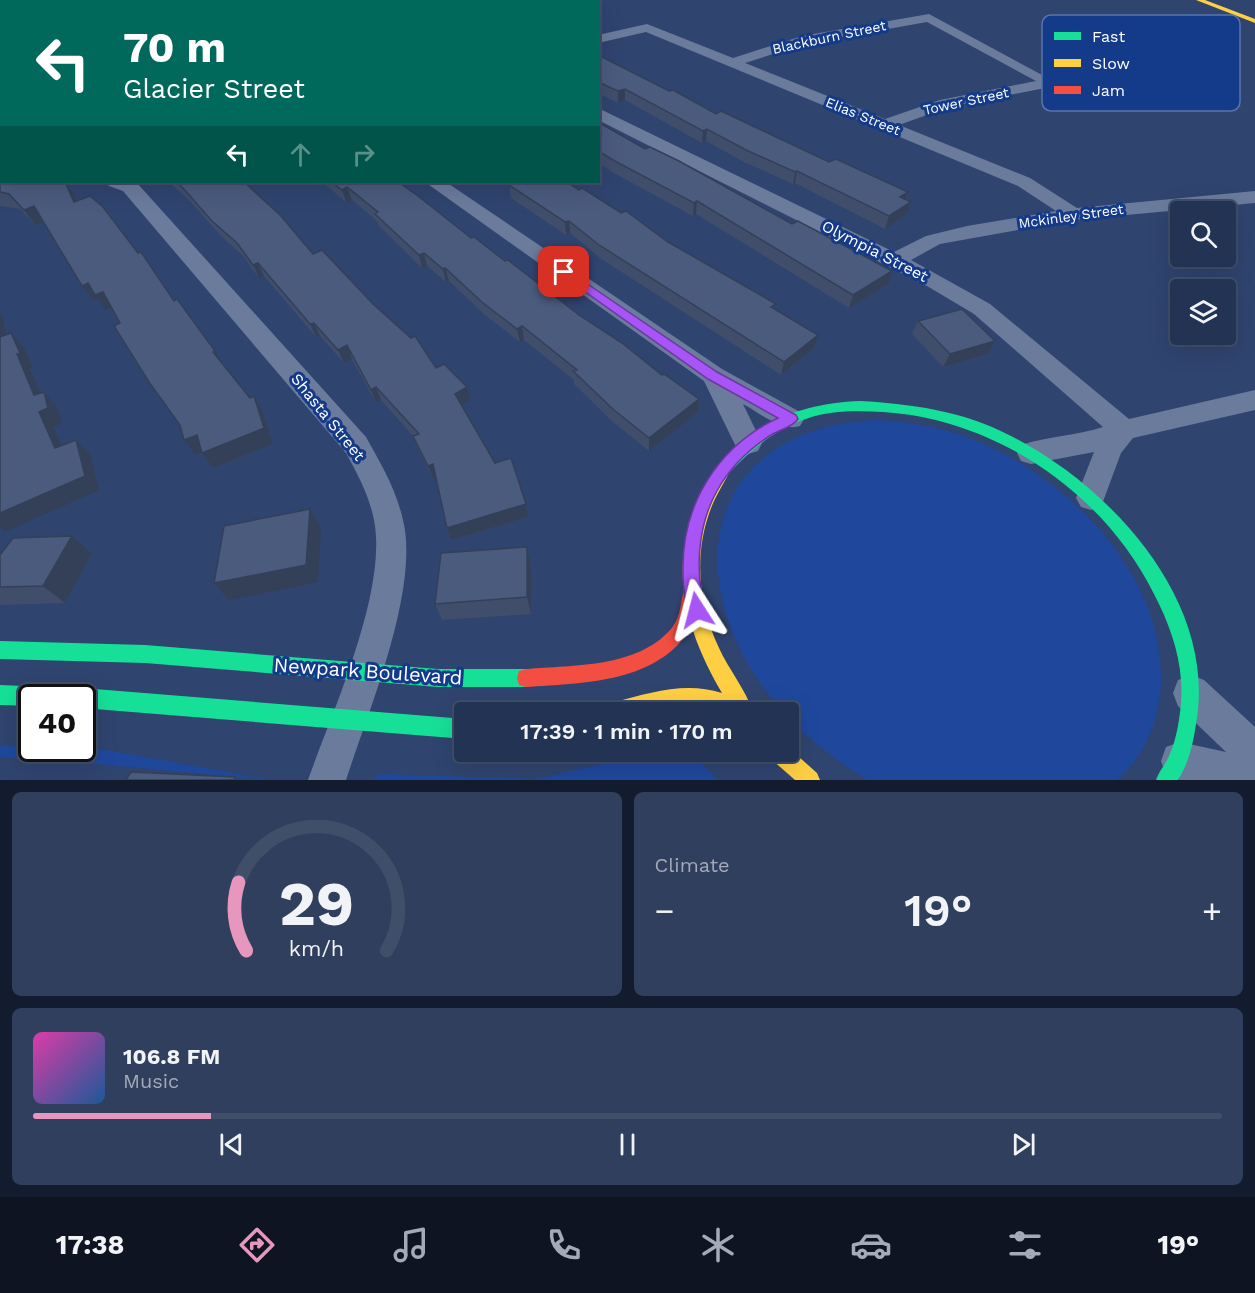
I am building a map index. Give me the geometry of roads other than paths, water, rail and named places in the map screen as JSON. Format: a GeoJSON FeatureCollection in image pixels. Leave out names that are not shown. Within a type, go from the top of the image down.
{"type":"FeatureCollection","features":[{"type":"Feature","properties":{"kind":"street"},"geometry":{"type":"LineString","coordinates":[[1199,0],[1239,15]]}},
{"type":"Feature","properties":{"kind":"street"},"geometry":{"type":"LineString","coordinates":[[1240,15],[1255,21]]}},
{"type":"Feature","properties":{"kind":"street","name":"Blackburn Street"},"geometry":{"type":"LineString","coordinates":[[731,63],[802,40],[928,18],[1042,79]]}},
{"type":"Feature","properties":{"kind":"street","name":"Elias Street"},"geometry":{"type":"LineString","coordinates":[[600,39],[647,28],[1024,182],[1073,214]]}},
{"type":"Feature","properties":{"kind":"street","name":"Tower Street"},"geometry":{"type":"LineString","coordinates":[[885,125],[909,113],[1042,85]]}},
{"type":"Feature","properties":{"kind":"street","name":"Olympia Street"},"geometry":{"type":"LineString","coordinates":[[600,114],[894,261],[982,309],[1124,430]]}},
{"type":"Feature","properties":{"kind":"street","name":"Shasta Street"},"geometry":{"type":"LineString","coordinates":[[128,183],[356,445],[378,484],[389,522],[391,559],[382,618],[327,780]]}},
{"type":"Feature","properties":{"kind":"street"},"geometry":{"type":"LineString","coordinates":[[435,183],[712,375],[791,419]]}},
{"type":"Feature","properties":{"kind":"street","name":"Mckinley Street"},"geometry":{"type":"LineString","coordinates":[[894,261],[933,240],[1073,214],[1255,196]]}},
{"type":"Feature","properties":{"kind":"street"},"geometry":{"type":"LineString","coordinates":[[712,375],[728,400],[748,443]]}},
{"type":"Feature","properties":{"kind":"street"},"geometry":{"type":"LineString","coordinates":[[1031,453],[1061,446],[1083,445],[1124,430],[1255,400]]}},
{"type":"Feature","properties":{"kind":"street"},"geometry":{"type":"LineString","coordinates":[[736,702],[715,664],[702,631],[692,590],[691,552],[698,519],[709,489],[726,464],[748,443],[768,429],[791,419],[834,408],[881,405],[930,412],[981,428],[1031,453],[1092,498],[1130,539],[1161,586],[1183,638],[1191,693],[1173,770],[1241,774],[1254,780]]}},
{"type":"Feature","properties":{"kind":"street"},"geometry":{"type":"LineString","coordinates":[[1092,498],[1109,449],[1124,430]]}},
{"type":"Feature","properties":{"kind":"street","name":"Newpark Boulevard"},"geometry":{"type":"LineString","coordinates":[[0,650],[145,654],[218,665],[438,678],[525,678],[579,673],[634,664],[659,653],[678,635],[690,614],[692,590]]}},
{"type":"Feature","properties":{"kind":"street"},"geometry":{"type":"LineString","coordinates":[[1191,693],[1255,754]]}},
{"type":"Feature","properties":{"kind":"street"},"geometry":{"type":"LineString","coordinates":[[0,694],[18,695]]}},
{"type":"Feature","properties":{"kind":"street"},"geometry":{"type":"LineString","coordinates":[[652,702],[683,694],[710,697],[721,702]]}},
{"type":"Feature","properties":{"kind":"street"},"geometry":{"type":"LineString","coordinates":[[96,698],[201,702],[347,719],[454,728]]}},
{"type":"Feature","properties":{"kind":"street"},"geometry":{"type":"LineString","coordinates":[[789,762],[810,780]]}}]}
